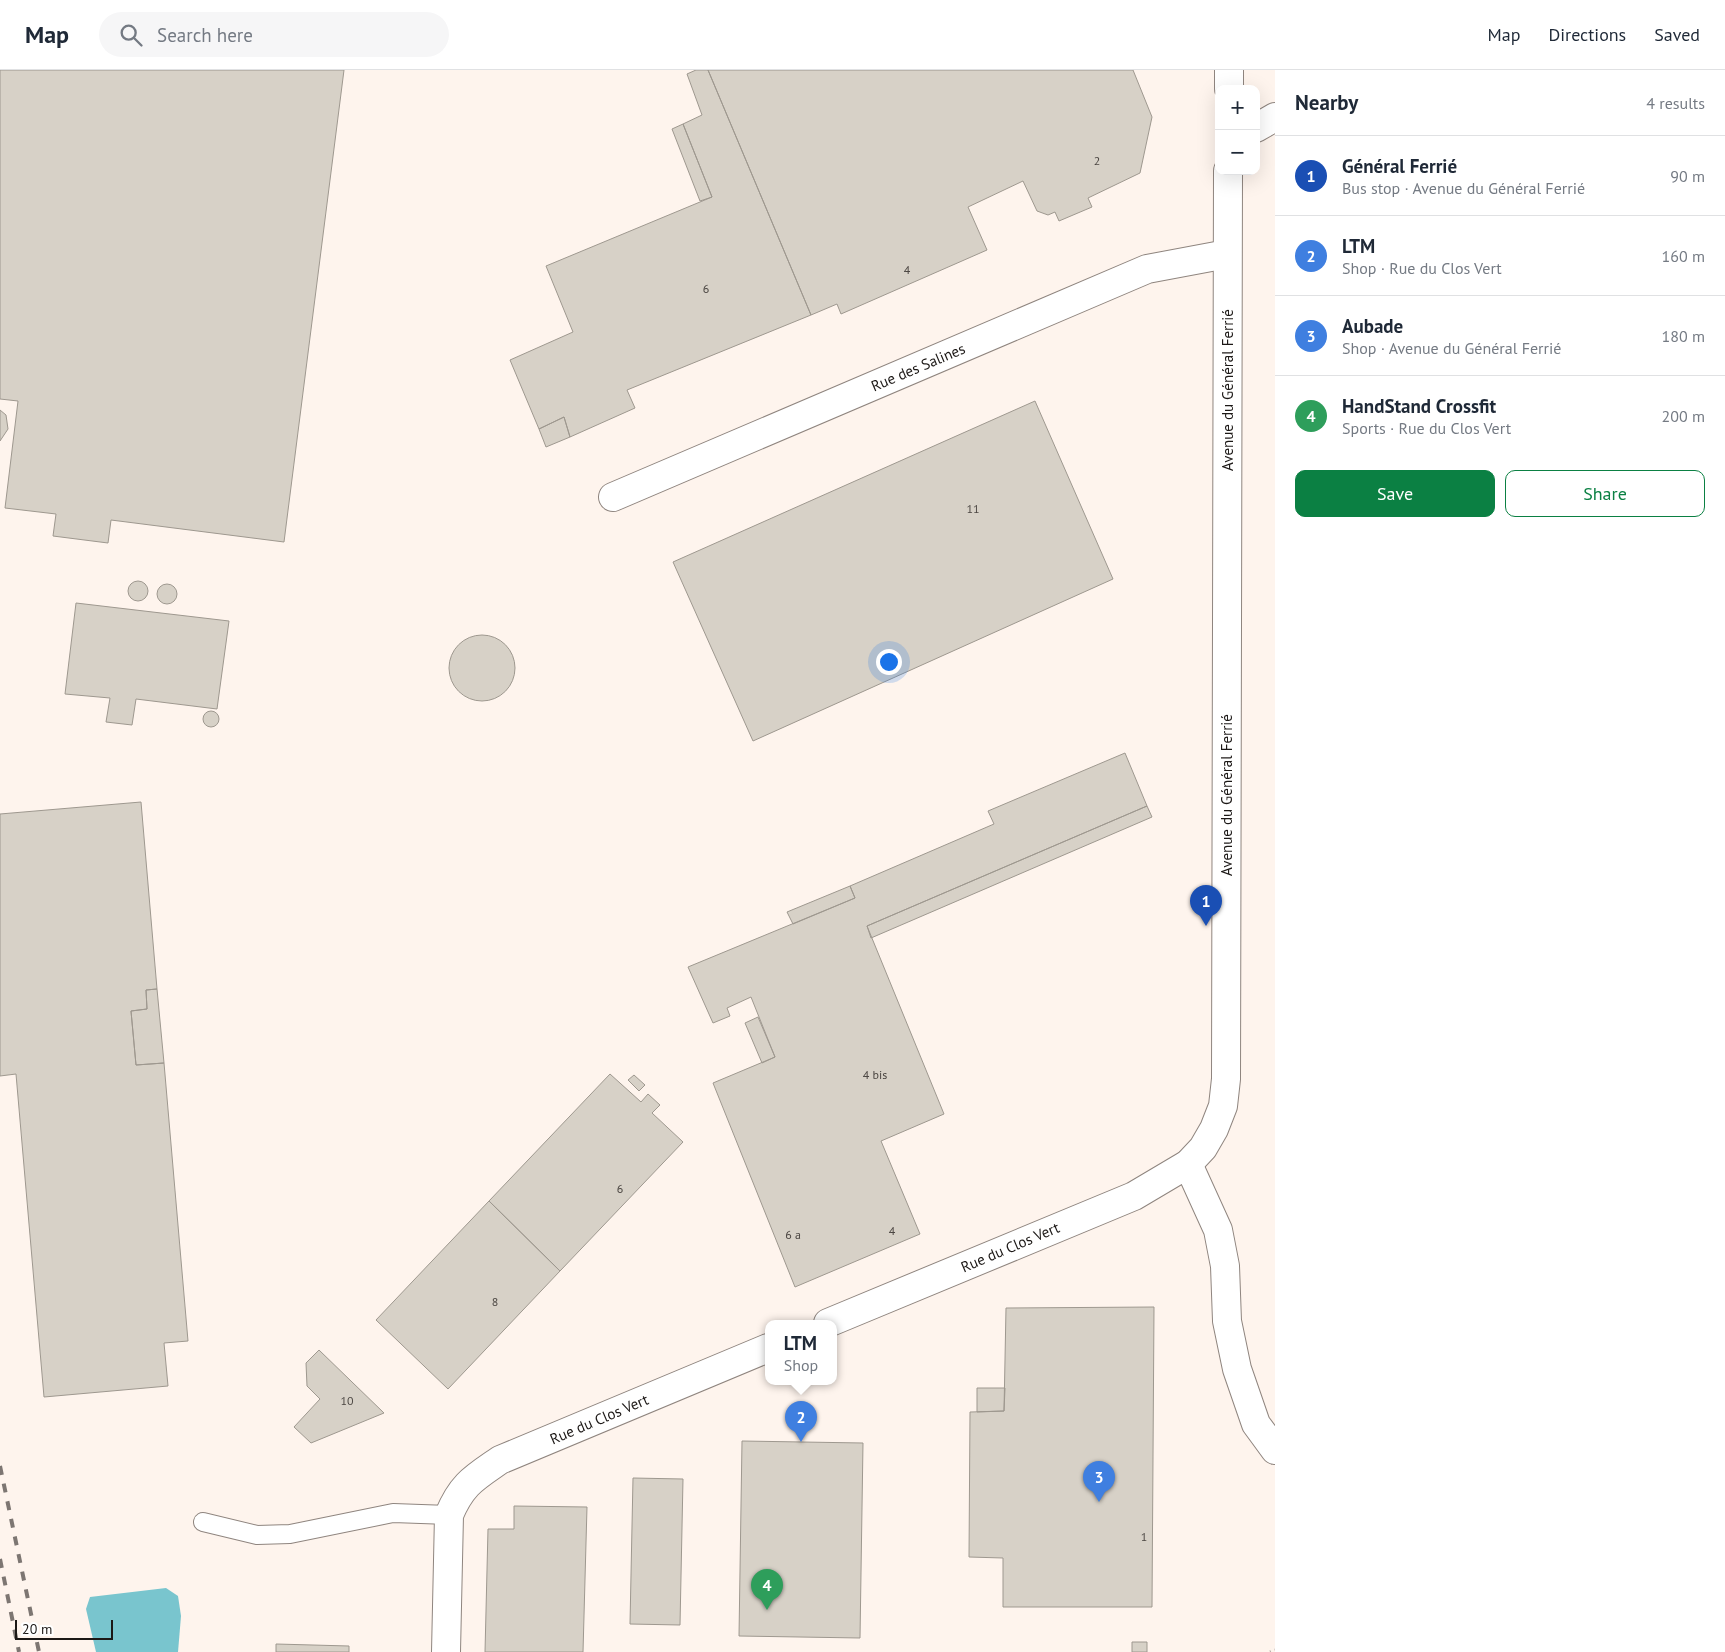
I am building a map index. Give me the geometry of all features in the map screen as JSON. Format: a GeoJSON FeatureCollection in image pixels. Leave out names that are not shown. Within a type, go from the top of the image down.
{"type":"FeatureCollection","features":[{"type":"Feature","properties":{"kind":"street"},"geometry":{"type":"LineString","coordinates":[[1229,70],[1229,85]]}},
{"type":"Feature","properties":{"kind":"street"},"geometry":{"type":"LineString","coordinates":[[1260,126],[1275,117]]}},
{"type":"Feature","properties":{"kind":"street","name":"Avenue du Général Ferrié"},"geometry":{"type":"LineString","coordinates":[[1188,1164],[1203,1148],[1214,1129],[1224,1106],[1226,1079],[1228,175]]}},
{"type":"Feature","properties":{"kind":"street","name":"Rue des Salines"},"geometry":{"type":"LineString","coordinates":[[613,497],[1147,269],[1227,254]]}},
{"type":"Feature","properties":{"kind":"street"},"geometry":{"type":"LineString","coordinates":[[1188,1164],[1218,1230],[1225,1266],[1227,1321],[1236,1369],[1256,1424],[1275,1450]]}},
{"type":"Feature","properties":{"kind":"street","name":"Rue du Clos Vert"},"geometry":{"type":"LineString","coordinates":[[835,1320],[1134,1196],[1188,1164]]}},
{"type":"Feature","properties":{"kind":"street","name":"Rue du Clos Vert"},"geometry":{"type":"LineString","coordinates":[[446,1652],[449,1515],[457,1496],[468,1482],[500,1460],[765,1349]]}},
{"type":"Feature","properties":{"kind":"lane"},"geometry":{"type":"LineString","coordinates":[[204,1522],[256,1535],[290,1534],[392,1513],[449,1515]]}},
{"type":"Feature","properties":{"kind":"path"},"geometry":{"type":"LineString","coordinates":[[1270,1652],[1275,1650]]}},
{"type":"Feature","properties":{"kind":"water"},"geometry":{"type":"Polygon","coordinates":[[[166,1588],[178,1596],[181,1616],[178,1652],[96,1652],[86,1609],[90,1597],[166,1588]]]}},
{"type":"Feature","properties":{"kind":"building"},"geometry":{"type":"Polygon","coordinates":[[[0,70],[344,70],[284,542],[111,520],[108,543],[53,536],[56,514],[5,508],[18,401],[0,399],[0,70]]]}},
{"type":"Feature","properties":{"kind":"building"},"geometry":{"type":"Polygon","coordinates":[[[696,70],[708,70],[811,315],[627,390],[635,408],[570,437],[564,417],[539,429],[510,360],[573,332],[546,266],[712,197],[683,124],[702,115],[687,74],[696,70]]]}},
{"type":"Feature","properties":{"kind":"building"},"geometry":{"type":"Polygon","coordinates":[[[708,70],[1133,70],[1152,117],[1140,173],[1088,198],[1092,207],[1059,221],[1055,212],[1048,215],[1037,211],[1023,181],[968,207],[987,250],[841,314],[837,304],[811,315],[708,70]]]}},
{"type":"Feature","properties":{"kind":"building"},"geometry":{"type":"Polygon","coordinates":[[[683,124],[712,197],[700,201],[672,129],[683,124]]]}},
{"type":"Feature","properties":{"kind":"building"},"geometry":{"type":"Polygon","coordinates":[[[1035,401],[1113,579],[753,741],[673,562],[1035,401]]]}},
{"type":"Feature","properties":{"kind":"building"},"geometry":{"type":"Polygon","coordinates":[[[0,410],[6,415],[8,429],[0,441],[0,410]]]}},
{"type":"Feature","properties":{"kind":"building"},"geometry":{"type":"Polygon","coordinates":[[[564,417],[570,437],[546,447],[539,429],[564,417]]]}},
{"type":"Feature","properties":{"kind":"building"},"geometry":{"type":"Polygon","coordinates":[[[134,581],[142,581],[148,587],[148,595],[142,601],[134,601],[128,595],[128,587],[134,581]]]}},
{"type":"Feature","properties":{"kind":"building"},"geometry":{"type":"Polygon","coordinates":[[[163,584],[171,584],[177,590],[177,598],[171,604],[163,604],[157,598],[157,590],[163,584]]]}},
{"type":"Feature","properties":{"kind":"building"},"geometry":{"type":"Polygon","coordinates":[[[76,603],[229,621],[217,709],[136,699],[132,725],[106,722],[110,698],[65,694],[76,603]]]}},
{"type":"Feature","properties":{"kind":"building"},"geometry":{"type":"Polygon","coordinates":[[[475,635],[489,635],[501,640],[510,649],[515,661],[513,681],[506,692],[489,701],[475,701],[463,696],[454,687],[449,675],[449,661],[454,649],[463,640],[475,635]]]}},
{"type":"Feature","properties":{"kind":"building"},"geometry":{"type":"Polygon","coordinates":[[[211,711],[219,719],[211,727],[203,719],[211,711]]]}},
{"type":"Feature","properties":{"kind":"building"},"geometry":{"type":"Polygon","coordinates":[[[1125,753],[1147,806],[867,926],[944,1114],[881,1141],[920,1234],[795,1287],[713,1083],[775,1057],[751,997],[727,1008],[730,1016],[713,1023],[688,967],[855,898],[850,886],[994,824],[988,811],[1125,753]]]}},
{"type":"Feature","properties":{"kind":"building"},"geometry":{"type":"Polygon","coordinates":[[[141,802],[157,989],[146,990],[147,1009],[131,1011],[136,1065],[164,1063],[188,1341],[164,1343],[168,1386],[44,1397],[16,1074],[0,1076],[0,814],[141,802]]]}},
{"type":"Feature","properties":{"kind":"building"},"geometry":{"type":"Polygon","coordinates":[[[1147,806],[1152,817],[871,938],[867,926],[1147,806]]]}},
{"type":"Feature","properties":{"kind":"building"},"geometry":{"type":"Polygon","coordinates":[[[850,886],[855,898],[793,924],[787,912],[850,886]]]}},
{"type":"Feature","properties":{"kind":"building"},"geometry":{"type":"Polygon","coordinates":[[[157,989],[164,1063],[136,1065],[131,1011],[147,1009],[146,990],[157,989]]]}},
{"type":"Feature","properties":{"kind":"building"},"geometry":{"type":"Polygon","coordinates":[[[758,1017],[775,1057],[762,1063],[745,1023],[758,1017]]]}},
{"type":"Feature","properties":{"kind":"building"},"geometry":{"type":"Polygon","coordinates":[[[610,1074],[641,1102],[648,1094],[660,1105],[652,1113],[683,1142],[560,1271],[489,1201],[610,1074]]]}},
{"type":"Feature","properties":{"kind":"building"},"geometry":{"type":"Polygon","coordinates":[[[634,1075],[645,1085],[639,1091],[628,1080],[634,1075]]]}},
{"type":"Feature","properties":{"kind":"building"},"geometry":{"type":"Polygon","coordinates":[[[489,1201],[560,1271],[448,1389],[376,1320],[489,1201]]]}},
{"type":"Feature","properties":{"kind":"building"},"geometry":{"type":"Polygon","coordinates":[[[1154,1307],[1152,1607],[1003,1607],[1003,1558],[969,1557],[970,1412],[1004,1411],[1006,1308],[1154,1307]]]}},
{"type":"Feature","properties":{"kind":"building"},"geometry":{"type":"Polygon","coordinates":[[[319,1350],[384,1413],[311,1443],[294,1427],[320,1399],[307,1386],[306,1363],[319,1350]]]}},
{"type":"Feature","properties":{"kind":"building"},"geometry":{"type":"Polygon","coordinates":[[[977,1388],[1005,1388],[1004,1411],[977,1412],[977,1388]]]}},
{"type":"Feature","properties":{"kind":"building"},"geometry":{"type":"Polygon","coordinates":[[[742,1441],[863,1443],[860,1638],[739,1636],[742,1441]]]}},
{"type":"Feature","properties":{"kind":"building"},"geometry":{"type":"Polygon","coordinates":[[[633,1478],[683,1479],[680,1625],[630,1624],[633,1478]]]}},
{"type":"Feature","properties":{"kind":"building"},"geometry":{"type":"Polygon","coordinates":[[[514,1506],[587,1507],[583,1652],[485,1652],[488,1529],[514,1529],[514,1506]]]}},
{"type":"Feature","properties":{"kind":"building"},"geometry":{"type":"Polygon","coordinates":[[[1132,1642],[1147,1642],[1147,1652],[1132,1652],[1132,1642]]]}},
{"type":"Feature","properties":{"kind":"building"},"geometry":{"type":"Polygon","coordinates":[[[276,1644],[349,1646],[349,1652],[276,1652],[276,1644]]]}},
{"type":"Feature","properties":{"kind":"railway"},"geometry":{"type":"LineString","coordinates":[[0,1466],[39,1652]]}},
{"type":"Feature","properties":{"kind":"railway"},"geometry":{"type":"LineString","coordinates":[[0,1559],[19,1652]]}},
{"type":"Feature","properties":{"kind":"place","name":"Général Ferrié"},"geometry":{"type":"Point","coordinates":[1206,926]}},
{"type":"Feature","properties":{"kind":"place","name":"LTM"},"geometry":{"type":"Point","coordinates":[801,1442]}},
{"type":"Feature","properties":{"kind":"place","name":"Aubade"},"geometry":{"type":"Point","coordinates":[1099,1502]}},
{"type":"Feature","properties":{"kind":"place","name":"HandStand Crossfit"},"geometry":{"type":"Point","coordinates":[767,1610]}}]}
